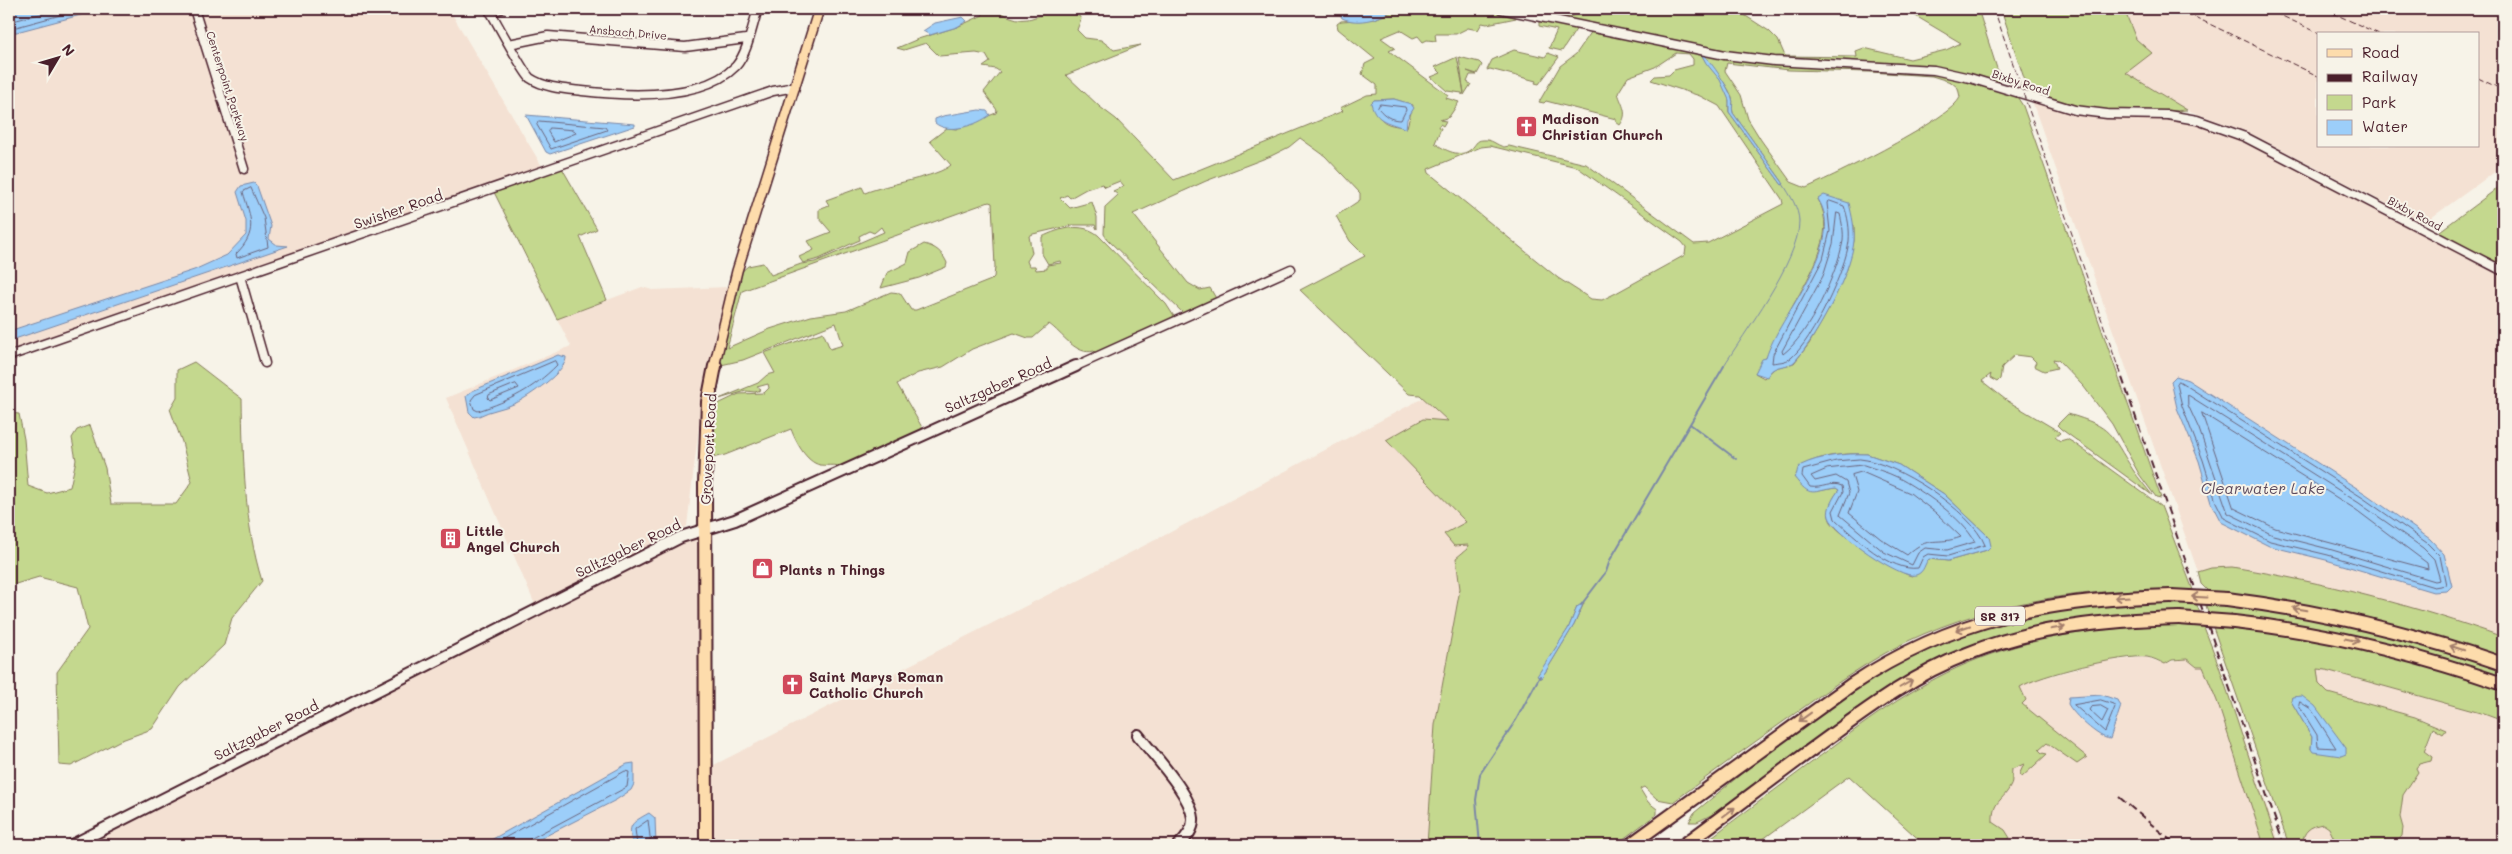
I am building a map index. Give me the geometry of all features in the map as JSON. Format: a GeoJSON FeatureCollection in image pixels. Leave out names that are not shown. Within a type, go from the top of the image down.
{"type":"FeatureCollection","features":[{"type":"Feature","properties":{"kind":"main road","name":"Groveport Road"},"geometry":{"type":"LineString","coordinates":[[706,845],[704,529],[706,432],[720,336],[737,270],[819,9]]}},
{"type":"Feature","properties":{"kind":"main road","name":"SR 317"},"geometry":{"type":"LineString","coordinates":[[1630,845],[1845,688],[1883,664],[1923,643],[1981,622],[2038,608],[2087,600],[2171,596],[2227,599],[2279,605],[2366,622],[2450,646],[2503,664]]}},
{"type":"Feature","properties":{"kind":"main road","name":"SR 317"},"geometry":{"type":"LineString","coordinates":[[1684,845],[1865,710],[1910,682],[1949,662],[1987,647],[2045,631],[2099,622],[2179,618],[2284,627],[2361,642],[2433,661],[2503,684]]}},
{"type":"Feature","properties":{"kind":"street","name":"Centerpoint Parkway"},"geometry":{"type":"LineString","coordinates":[[194,9],[244,169]]}},
{"type":"Feature","properties":{"kind":"street"},"geometry":{"type":"LineString","coordinates":[[501,9],[490,10],[529,77],[544,86],[634,96],[660,96],[694,88],[725,74],[740,58],[758,9]]}},
{"type":"Feature","properties":{"kind":"street","name":"Bixby Road"},"geometry":{"type":"LineString","coordinates":[[1501,9],[1700,50],[1774,61],[1901,66],[1934,70],[1970,78],[2075,110],[2107,114],[2168,115],[2215,125],[2253,141],[2503,271]]}},
{"type":"Feature","properties":{"kind":"street","name":"Ansbach Drive"},"geometry":{"type":"LineString","coordinates":[[509,44],[548,36],[685,47],[746,39]]}},
{"type":"Feature","properties":{"kind":"street","name":"Swisher Road"},"geometry":{"type":"LineString","coordinates":[[9,356],[764,94],[795,87]]}},
{"type":"Feature","properties":{"kind":"street","name":"Saltzgaber Road"},"geometry":{"type":"LineString","coordinates":[[72,845],[681,537],[735,520],[1291,269]]}},
{"type":"Feature","properties":{"kind":"street"},"geometry":{"type":"LineString","coordinates":[[240,276],[265,363]]}},
{"type":"Feature","properties":{"kind":"street"},"geometry":{"type":"LineString","coordinates":[[1138,735],[1188,806],[1193,819],[1189,834],[1178,845]]}},
{"type":"Feature","properties":{"kind":"shaded area"},"geometry":{"type":"Polygon","coordinates":[[[9,9],[449,9],[543,168],[9,352],[9,9]]]}},
{"type":"Feature","properties":{"kind":"shaded area"},"geometry":{"type":"Polygon","coordinates":[[[2124,9],[2493,9],[2503,13],[2503,166],[2424,223],[2248,132],[2187,110],[2125,73],[2136,39],[2124,9]]]}},
{"type":"Feature","properties":{"kind":"shaded area"},"geometry":{"type":"Polygon","coordinates":[[[2032,101],[2061,109],[2168,117],[2194,122],[2248,141],[2503,275],[2503,637],[2408,607],[2260,572],[2232,567],[2211,568],[2198,572],[2032,101]]]}},
{"type":"Feature","properties":{"kind":"shaded area"},"geometry":{"type":"Polygon","coordinates":[[[642,287],[652,290],[728,287],[701,409],[687,526],[666,541],[536,607],[446,398],[571,346],[557,319],[642,287]]]}},
{"type":"Feature","properties":{"kind":"shaded area"},"geometry":{"type":"Polygon","coordinates":[[[1423,398],[1497,467],[1467,548],[1456,558],[1460,589],[1435,725],[1427,845],[75,845],[705,529],[706,769],[1169,533],[1423,398]]]}},
{"type":"Feature","properties":{"kind":"shaded area"},"geometry":{"type":"Polygon","coordinates":[[[2145,657],[2165,664],[2180,659],[2187,659],[2197,667],[2219,666],[2280,845],[1991,845],[1995,841],[2010,838],[2005,830],[1894,772],[2026,700],[2020,687],[2028,682],[2102,662],[2145,657]]]}},
{"type":"Feature","properties":{"kind":"shaded area"},"geometry":{"type":"Polygon","coordinates":[[[2316,669],[2326,670],[2503,721],[2503,845],[2394,845],[2402,836],[2403,828],[2400,817],[2403,795],[2418,772],[2416,768],[2419,763],[2428,763],[2427,754],[2424,751],[2435,728],[2430,722],[2415,717],[2328,694],[2319,684],[2316,669]]]}},
{"type":"Feature","properties":{"kind":"shaded area"},"geometry":{"type":"Polygon","coordinates":[[[2323,824],[2329,828],[2337,845],[2302,845],[2302,838],[2307,830],[2312,826],[2323,824]]]}},
{"type":"Feature","properties":{"kind":"green space"},"geometry":{"type":"Polygon","coordinates":[[[984,9],[996,11],[1016,19],[1028,19],[1056,11],[1070,11],[1076,13],[1081,19],[1077,30],[1085,38],[1101,40],[1114,50],[1141,45],[1066,75],[1100,107],[1116,119],[1174,180],[1343,111],[1340,108],[1367,95],[1377,94],[1377,85],[1362,74],[1365,64],[1375,59],[1338,29],[1337,24],[1341,21],[1375,19],[1396,9],[1494,9],[1517,16],[1516,18],[1487,24],[1482,23],[1478,30],[1468,28],[1456,34],[1435,34],[1436,41],[1427,40],[1423,42],[1418,36],[1413,38],[1400,30],[1381,38],[1395,48],[1389,51],[1448,95],[1446,98],[1459,102],[1449,117],[1440,120],[1446,121],[1443,126],[1440,124],[1438,127],[1441,128],[1435,143],[1448,151],[1462,153],[1467,152],[1479,141],[1486,140],[1504,147],[1509,146],[1586,164],[1694,244],[1708,243],[1783,204],[1782,199],[1719,106],[1700,96],[1651,80],[1655,76],[1669,75],[1674,70],[1693,65],[1693,59],[1689,54],[1676,53],[1655,67],[1628,77],[1618,93],[1624,113],[1623,121],[1620,125],[1616,122],[1616,119],[1546,101],[1544,103],[1539,102],[1560,66],[1576,54],[1592,31],[1700,52],[1728,93],[1729,112],[1782,185],[1782,181],[1733,113],[1733,99],[1703,52],[1895,68],[1959,76],[2016,95],[2023,106],[2161,498],[2156,497],[2139,474],[2112,424],[2084,387],[2058,360],[2053,359],[2057,368],[2044,371],[2034,366],[2036,362],[2031,357],[2015,355],[2002,367],[2000,379],[1997,382],[1990,378],[1991,374],[1982,381],[2006,400],[2058,431],[2060,433],[2055,437],[2060,441],[2067,439],[2074,443],[2161,506],[2193,590],[2119,591],[2046,599],[1975,615],[1940,627],[1906,642],[1841,681],[1673,802],[1657,799],[1644,787],[1640,789],[1648,802],[1657,809],[1657,814],[1615,845],[1427,845],[1435,725],[1460,589],[1456,558],[1467,549],[1468,545],[1454,546],[1444,534],[1466,522],[1386,440],[1423,419],[1448,421],[1420,395],[1409,394],[1300,290],[1365,256],[1350,241],[1336,216],[1360,200],[1360,193],[1325,156],[1300,138],[1289,147],[1271,156],[1206,181],[1133,214],[1188,283],[1200,290],[1210,288],[1217,300],[1184,314],[1104,234],[1105,207],[1118,195],[1113,191],[1124,186],[1120,181],[1105,187],[1102,184],[1086,189],[1070,198],[1067,195],[1060,198],[1070,208],[1092,202],[1097,217],[1097,229],[1095,225],[1072,225],[1029,236],[1032,253],[1027,261],[1029,266],[1035,266],[1036,270],[1047,269],[1047,265],[1061,263],[1060,261],[1048,264],[1042,254],[1042,237],[1056,231],[1071,228],[1092,231],[1166,304],[1175,318],[1097,354],[1094,351],[1087,352],[1075,347],[1049,324],[1033,338],[1014,333],[972,349],[943,367],[918,373],[897,384],[923,429],[921,432],[842,467],[820,465],[810,460],[799,445],[791,429],[725,455],[712,458],[714,406],[739,394],[764,393],[769,388],[768,384],[757,387],[761,390],[755,392],[746,391],[719,399],[758,383],[767,375],[775,373],[764,353],[823,332],[830,349],[843,345],[836,323],[743,360],[721,365],[720,362],[741,272],[748,266],[763,263],[771,275],[801,264],[815,262],[884,232],[881,227],[874,233],[869,231],[859,236],[860,240],[819,259],[803,263],[799,257],[814,250],[808,241],[831,232],[819,218],[819,209],[829,205],[826,200],[862,187],[865,193],[924,177],[951,165],[930,141],[947,128],[956,129],[996,113],[997,110],[984,92],[1000,72],[996,69],[983,67],[990,62],[986,55],[976,53],[939,56],[926,43],[904,50],[897,48],[918,39],[957,27],[983,15],[984,9]],[[1727,63],[1725,71],[1741,95],[1748,119],[1761,140],[1791,182],[1806,188],[1864,160],[1915,132],[1952,107],[1960,97],[1958,88],[1951,82],[1932,76],[1789,70],[1727,63]],[[1394,99],[1374,100],[1378,114],[1384,121],[1388,124],[1407,127],[1413,105],[1394,99]],[[1490,146],[1481,147],[1428,169],[1429,173],[1558,278],[1591,299],[1602,300],[1685,255],[1686,247],[1682,242],[1577,167],[1490,146]],[[1818,199],[1823,213],[1825,228],[1818,258],[1770,351],[1755,373],[1764,378],[1775,368],[1794,363],[1809,344],[1829,309],[1847,269],[1854,241],[1854,225],[1818,199]],[[989,202],[742,291],[727,348],[770,329],[811,316],[846,311],[891,292],[900,293],[911,310],[916,310],[991,280],[994,277],[995,267],[992,203],[989,202]],[[1851,454],[1817,459],[1801,466],[1794,477],[1809,490],[1817,491],[1836,488],[1839,490],[1832,501],[1829,518],[1836,528],[1869,553],[1905,574],[1912,576],[1929,559],[1948,561],[1987,550],[1990,546],[1989,537],[1944,494],[1899,465],[1867,454],[1851,454]],[[1584,603],[1577,607],[1568,629],[1538,677],[1541,678],[1546,671],[1574,625],[1584,603]]]}},
{"type":"Feature","properties":{"kind":"green space"},"geometry":{"type":"Polygon","coordinates":[[[1515,9],[1572,16],[1589,9],[1735,9],[1769,31],[1778,40],[1785,56],[1857,57],[1856,51],[1864,48],[1910,59],[1946,50],[1961,43],[1904,9],[1978,9],[2000,78],[1999,82],[1991,82],[1967,75],[1744,56],[1515,9]]]}},
{"type":"Feature","properties":{"kind":"green space"},"geometry":{"type":"Polygon","coordinates":[[[2001,9],[2124,9],[2136,39],[2152,53],[2126,73],[2187,110],[2127,112],[2085,108],[2045,98],[2028,90],[2001,9]]]}},
{"type":"Feature","properties":{"kind":"green space"},"geometry":{"type":"Polygon","coordinates":[[[1527,18],[1577,28],[1562,51],[1549,48],[1557,30],[1539,26],[1539,22],[1527,18]]]}},
{"type":"Feature","properties":{"kind":"green space"},"geometry":{"type":"Polygon","coordinates":[[[1514,50],[1545,57],[1548,53],[1559,57],[1539,84],[1535,83],[1536,81],[1490,69],[1487,70],[1492,60],[1514,50]]]}},
{"type":"Feature","properties":{"kind":"green space"},"geometry":{"type":"Polygon","coordinates":[[[1457,57],[1464,92],[1462,95],[1462,93],[1447,91],[1431,77],[1441,73],[1435,67],[1457,57]]]}},
{"type":"Feature","properties":{"kind":"green space"},"geometry":{"type":"Polygon","coordinates":[[[1459,57],[1479,62],[1482,65],[1477,74],[1467,71],[1477,75],[1470,75],[1467,82],[1471,84],[1464,95],[1459,57]]]}},
{"type":"Feature","properties":{"kind":"green space"},"geometry":{"type":"Polygon","coordinates":[[[559,163],[597,229],[580,237],[607,300],[557,319],[491,186],[559,163]]]}},
{"type":"Feature","properties":{"kind":"green space"},"geometry":{"type":"Polygon","coordinates":[[[2503,184],[2503,269],[2440,234],[2440,231],[2503,184]]]}},
{"type":"Feature","properties":{"kind":"green space"},"geometry":{"type":"Polygon","coordinates":[[[924,244],[935,248],[941,253],[947,263],[946,267],[919,278],[881,288],[887,273],[907,263],[910,252],[924,244]]]}},
{"type":"Feature","properties":{"kind":"green space"},"geometry":{"type":"Polygon","coordinates":[[[194,362],[242,399],[244,468],[248,514],[251,537],[262,581],[232,618],[224,645],[180,687],[152,729],[119,741],[71,766],[59,765],[57,672],[88,629],[78,587],[39,577],[9,586],[9,413],[19,414],[24,439],[28,486],[47,493],[70,487],[76,460],[72,438],[77,430],[90,425],[105,468],[111,504],[176,504],[192,482],[182,442],[170,409],[177,397],[177,370],[194,362]]]}},
{"type":"Feature","properties":{"kind":"green space"},"geometry":{"type":"Polygon","coordinates":[[[2068,414],[2094,423],[2109,433],[2152,495],[2061,429],[2057,425],[2068,414]]]}},
{"type":"Feature","properties":{"kind":"green space"},"geometry":{"type":"Polygon","coordinates":[[[2232,567],[2369,596],[2437,615],[2503,637],[2503,658],[2394,625],[2284,601],[2208,591],[2201,584],[2198,572],[2211,568],[2232,567]]]}},
{"type":"Feature","properties":{"kind":"green space"},"geometry":{"type":"Polygon","coordinates":[[[2172,601],[2174,605],[2173,602],[2196,603],[2200,613],[2131,614],[1926,666],[1889,687],[1848,714],[1717,812],[1697,822],[1689,822],[1694,813],[1762,757],[1833,704],[1908,659],[1948,640],[1989,625],[2034,614],[2080,607],[2172,601]]]}},
{"type":"Feature","properties":{"kind":"green space"},"geometry":{"type":"Polygon","coordinates":[[[2205,603],[2228,605],[2229,607],[2228,604],[2361,625],[2503,668],[2503,679],[2233,616],[2231,613],[2232,615],[2209,614],[2205,603]]]}},
{"type":"Feature","properties":{"kind":"green space"},"geometry":{"type":"Polygon","coordinates":[[[2179,625],[2204,627],[2219,666],[2278,845],[2264,845],[2217,701],[2203,667],[2197,667],[2187,659],[2172,660],[2165,664],[2149,657],[2136,657],[2063,671],[2020,687],[2026,700],[2022,704],[2087,757],[2077,764],[2047,743],[2039,750],[2047,754],[2022,777],[2019,775],[2024,764],[2012,769],[2011,785],[1996,805],[1993,815],[1993,822],[2005,830],[2010,838],[2008,839],[1991,845],[1925,845],[1849,776],[1755,845],[1701,845],[1878,713],[1936,678],[1957,668],[2002,650],[2077,633],[2179,625]]]}},
{"type":"Feature","properties":{"kind":"green space"},"geometry":{"type":"Polygon","coordinates":[[[2213,627],[2287,635],[2360,648],[2432,667],[2503,690],[2503,721],[2484,714],[2317,669],[2319,684],[2328,693],[2415,717],[2446,730],[2443,734],[2433,728],[2424,751],[2432,757],[2431,761],[2419,764],[2416,768],[2418,772],[2403,795],[2400,817],[2403,828],[2402,836],[2394,845],[2337,845],[2329,828],[2323,824],[2308,830],[2302,845],[2289,845],[2213,627]],[[2292,697],[2291,701],[2312,737],[2311,749],[2341,756],[2346,748],[2292,697]]]}},
{"type":"Feature","properties":{"kind":"water"},"geometry":{"type":"Polygon","coordinates":[[[9,9],[103,9],[9,34],[9,9]]]}},
{"type":"Feature","properties":{"kind":"water"},"geometry":{"type":"Polygon","coordinates":[[[1338,9],[1396,9],[1377,18],[1356,21],[1342,18],[1338,9]]]}},
{"type":"Feature","properties":{"kind":"water"},"geometry":{"type":"Polygon","coordinates":[[[963,17],[967,21],[957,27],[930,35],[923,31],[935,23],[963,17]]]}},
{"type":"Feature","properties":{"kind":"water"},"geometry":{"type":"Polygon","coordinates":[[[1700,52],[1713,66],[1726,86],[1733,100],[1733,113],[1784,184],[1782,185],[1729,112],[1729,100],[1720,80],[1706,63],[1700,52]]]}},
{"type":"Feature","properties":{"kind":"water"},"geometry":{"type":"Polygon","coordinates":[[[1394,99],[1411,104],[1414,108],[1407,119],[1406,129],[1384,121],[1373,110],[1371,103],[1374,100],[1394,99]]]}},
{"type":"Feature","properties":{"kind":"water"},"geometry":{"type":"Polygon","coordinates":[[[979,110],[987,111],[990,115],[971,125],[948,128],[941,127],[935,123],[935,119],[943,116],[979,110]]]}},
{"type":"Feature","properties":{"kind":"water"},"geometry":{"type":"Polygon","coordinates":[[[526,115],[635,124],[635,126],[550,154],[546,152],[526,115]]]}},
{"type":"Feature","properties":{"kind":"water"},"geometry":{"type":"Polygon","coordinates":[[[254,183],[257,186],[271,226],[269,239],[277,245],[288,246],[9,341],[9,332],[12,330],[194,270],[227,255],[246,235],[246,221],[237,192],[241,186],[254,183]]]}},
{"type":"Feature","properties":{"kind":"water"},"geometry":{"type":"Polygon","coordinates":[[[1824,195],[1849,203],[1854,241],[1847,270],[1823,321],[1795,361],[1773,370],[1767,377],[1755,373],[1762,359],[1766,358],[1773,340],[1808,280],[1818,258],[1824,237],[1825,218],[1818,199],[1824,195]]]}},
{"type":"Feature","properties":{"kind":"water"},"geometry":{"type":"Polygon","coordinates":[[[558,355],[566,357],[565,363],[546,383],[522,400],[479,416],[474,417],[469,412],[466,396],[472,391],[558,355]]]}},
{"type":"Feature","properties":{"kind":"water","name":"Clearwater Lake"},"geometry":{"type":"Polygon","coordinates":[[[2176,376],[2188,380],[2366,494],[2430,539],[2444,554],[2452,586],[2447,591],[2433,592],[2326,560],[2269,546],[2221,522],[2211,503],[2199,461],[2177,408],[2171,381],[2176,376]]]}},
{"type":"Feature","properties":{"kind":"water"},"geometry":{"type":"Polygon","coordinates":[[[1850,454],[1867,454],[1899,465],[1944,494],[1989,537],[1991,546],[1987,550],[1948,561],[1929,559],[1921,572],[1916,575],[1908,575],[1868,554],[1842,533],[1829,517],[1830,507],[1839,490],[1836,488],[1817,492],[1808,491],[1794,477],[1801,465],[1816,459],[1850,454]]]}},
{"type":"Feature","properties":{"kind":"water"},"geometry":{"type":"Polygon","coordinates":[[[1584,602],[1574,625],[1546,671],[1541,678],[1537,676],[1568,629],[1577,607],[1584,602]]]}},
{"type":"Feature","properties":{"kind":"water"},"geometry":{"type":"Polygon","coordinates":[[[2102,695],[2117,700],[2121,706],[2110,739],[2099,735],[2086,725],[2068,704],[2069,697],[2102,695]]]}},
{"type":"Feature","properties":{"kind":"water"},"geometry":{"type":"Polygon","coordinates":[[[2302,696],[2315,706],[2346,748],[2346,754],[2341,756],[2313,752],[2311,749],[2312,737],[2291,701],[2292,697],[2302,696]]]}},
{"type":"Feature","properties":{"kind":"water"},"geometry":{"type":"Polygon","coordinates":[[[634,763],[634,784],[631,790],[616,800],[528,845],[482,845],[627,764],[634,763]]]}},
{"type":"Feature","properties":{"kind":"water"},"geometry":{"type":"Polygon","coordinates":[[[649,813],[655,818],[656,845],[633,845],[630,833],[632,825],[649,813]]]}},
{"type":"Feature","properties":{"kind":"waterway"},"geometry":{"type":"LineString","coordinates":[[1723,367],[1769,296],[1790,256],[1797,238],[1799,222],[1797,212],[1794,202],[1783,184]]}},
{"type":"Feature","properties":{"kind":"waterway"},"geometry":{"type":"LineString","coordinates":[[1581,605],[1606,572],[1610,560],[1724,366]]}},
{"type":"Feature","properties":{"kind":"waterway"},"geometry":{"type":"LineString","coordinates":[[1690,424],[1736,459]]}},
{"type":"Feature","properties":{"kind":"waterway"},"geometry":{"type":"LineString","coordinates":[[1480,845],[1476,800],[1480,774],[1516,720],[1540,676]]}},
{"type":"Feature","properties":{"kind":"railway"},"geometry":{"type":"LineString","coordinates":[[1994,9],[2118,367]]}},
{"type":"Feature","properties":{"kind":"railway"},"geometry":{"type":"LineString","coordinates":[[2178,9],[2317,76]]}},
{"type":"Feature","properties":{"kind":"railway"},"geometry":{"type":"LineString","coordinates":[[2267,9],[2317,32]]}},
{"type":"Feature","properties":{"kind":"railway"},"geometry":{"type":"LineString","coordinates":[[2324,9],[2375,32]]}},
{"type":"Feature","properties":{"kind":"railway"},"geometry":{"type":"LineString","coordinates":[[2480,79],[2503,90]]}},
{"type":"Feature","properties":{"kind":"railway"},"geometry":{"type":"LineString","coordinates":[[2118,366],[2284,845]]}},
{"type":"Feature","properties":{"kind":"railway"},"geometry":{"type":"LineString","coordinates":[[2119,797],[2176,845]]}},
{"type":"Feature","properties":{"kind":"place","name":"Madison Christian Church"},"geometry":{"type":"Point","coordinates":[1526,126]}},
{"type":"Feature","properties":{"kind":"place","name":"Little Angel Church"},"geometry":{"type":"Point","coordinates":[450,538]}},
{"type":"Feature","properties":{"kind":"place","name":"Plants n Things"},"geometry":{"type":"Point","coordinates":[763,569]}},
{"type":"Feature","properties":{"kind":"place","name":"Saint Marys Roman Catholic Church"},"geometry":{"type":"Point","coordinates":[793,684]}}]}
